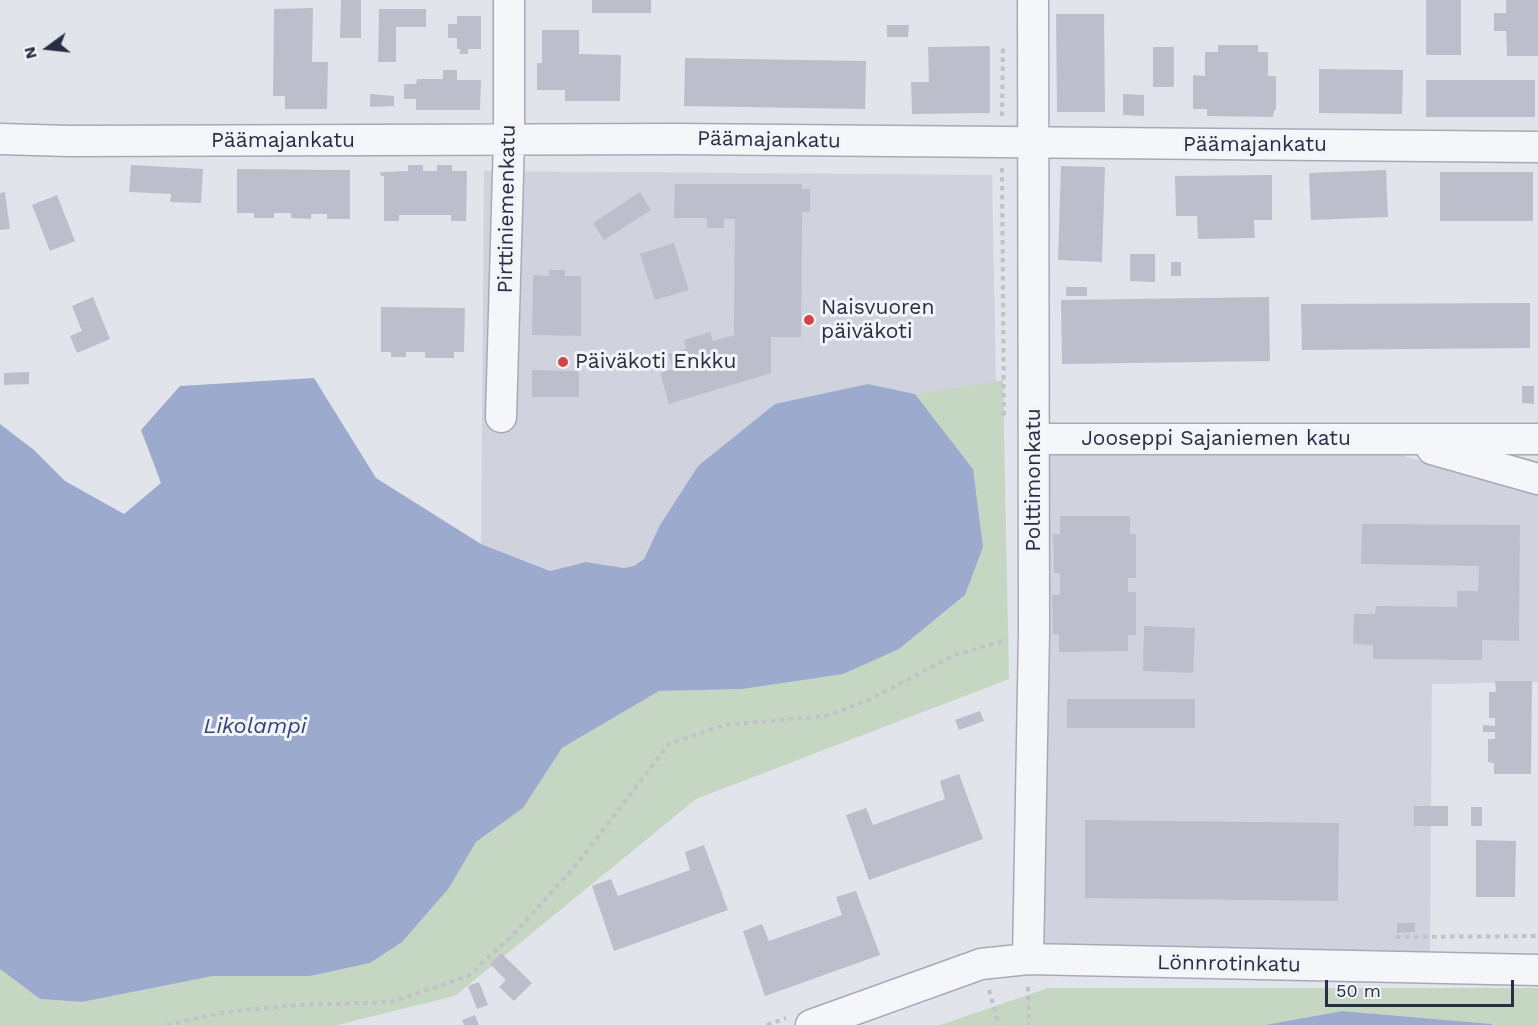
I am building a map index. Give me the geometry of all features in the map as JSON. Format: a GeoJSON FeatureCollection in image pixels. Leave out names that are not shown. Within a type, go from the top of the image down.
{"type":"FeatureCollection","features":[{"type":"Feature","properties":{"kind":"street","name":"Pirttiniemenkatu"},"geometry":{"type":"LineString","coordinates":[[501,417],[509,139],[509,0]]}},
{"type":"Feature","properties":{"kind":"street","name":"Polttimonkatu"},"geometry":{"type":"LineString","coordinates":[[1028,959],[1034,632],[1033,0]]}},
{"type":"Feature","properties":{"kind":"street","name":"Päämajankatu"},"geometry":{"type":"LineString","coordinates":[[0,140],[677,139],[1538,147]]}},
{"type":"Feature","properties":{"kind":"street","name":"Jooseppi Sajaniemen katu"},"geometry":{"type":"LineString","coordinates":[[1034,439],[1538,439]]}},
{"type":"Feature","properties":{"kind":"street"},"geometry":{"type":"LineString","coordinates":[[1397,439],[1538,479]]}},
{"type":"Feature","properties":{"kind":"street","name":"Lönnrotinkatu"},"geometry":{"type":"LineString","coordinates":[[811,1025],[981,964],[1028,959],[1538,970]]}},
{"type":"Feature","properties":{"kind":"path"},"geometry":{"type":"LineString","coordinates":[[1002,116],[1003,35]]}},
{"type":"Feature","properties":{"kind":"path"},"geometry":{"type":"LineString","coordinates":[[1002,164],[1004,407]]}},
{"type":"Feature","properties":{"kind":"path"},"geometry":{"type":"LineString","coordinates":[[167,1025],[235,1011],[299,1005],[392,1002],[468,976],[513,935],[576,866],[669,744],[724,725],[826,716],[868,700],[957,654],[1034,632]]}},
{"type":"Feature","properties":{"kind":"path"},"geometry":{"type":"LineString","coordinates":[[1028,959],[1029,1025]]}},
{"type":"Feature","properties":{"kind":"shaded area"},"geometry":{"type":"Polygon","coordinates":[[[484,171],[992,175],[996,382],[915,394],[868,384],[698,466],[660,525],[644,559],[634,566],[624,568],[586,562],[550,571],[481,544],[484,171]]]}},
{"type":"Feature","properties":{"kind":"shaded area"},"geometry":{"type":"Polygon","coordinates":[[[1048,453],[1393,453],[1538,493],[1538,682],[1432,684],[1430,963],[1044,961],[1048,453]]]}},
{"type":"Feature","properties":{"kind":"green space"},"geometry":{"type":"Polygon","coordinates":[[[1003,380],[1009,679],[696,799],[455,996],[337,1025],[0,1025],[0,969],[40,999],[82,1002],[213,976],[310,976],[449,888],[476,842],[523,808],[562,748],[659,691],[742,689],[935,620],[965,595],[973,469],[915,394],[1003,380]]]}},
{"type":"Feature","properties":{"kind":"green space"},"geometry":{"type":"Polygon","coordinates":[[[1048,988],[1538,988],[1538,1025],[1492,1025],[1342,1011],[1265,1025],[940,1025],[1048,988]]]}},
{"type":"Feature","properties":{"kind":"water","name":"Likolampi"},"geometry":{"type":"Polygon","coordinates":[[[314,378],[376,478],[481,544],[550,571],[586,562],[624,568],[634,566],[644,559],[660,525],[698,466],[775,404],[868,384],[915,394],[973,469],[983,547],[965,595],[899,649],[843,674],[742,689],[659,691],[562,748],[523,808],[476,842],[449,888],[402,942],[370,963],[310,976],[213,976],[82,1002],[40,999],[0,969],[0,424],[34,450],[65,481],[124,514],[161,483],[141,430],[180,386],[314,378]]]}},
{"type":"Feature","properties":{"kind":"water"},"geometry":{"type":"Polygon","coordinates":[[[1342,1011],[1492,1024],[1492,1025],[1265,1025],[1342,1011]]]}},
{"type":"Feature","properties":{"kind":"building"},"geometry":{"type":"Polygon","coordinates":[[[341,0],[361,0],[361,38],[340,38],[341,0]]]}},
{"type":"Feature","properties":{"kind":"building"},"geometry":{"type":"Polygon","coordinates":[[[592,0],[651,0],[651,13],[592,13],[592,0]]]}},
{"type":"Feature","properties":{"kind":"building"},"geometry":{"type":"Polygon","coordinates":[[[1426,0],[1461,0],[1461,55],[1426,55],[1426,0]]]}},
{"type":"Feature","properties":{"kind":"building"},"geometry":{"type":"Polygon","coordinates":[[[1506,0],[1538,0],[1538,56],[1507,56],[1506,31],[1494,31],[1494,13],[1506,13],[1506,0]]]}},
{"type":"Feature","properties":{"kind":"building"},"geometry":{"type":"Polygon","coordinates":[[[313,8],[312,62],[328,62],[327,109],[285,109],[285,96],[273,96],[274,9],[313,8]]]}},
{"type":"Feature","properties":{"kind":"building"},"geometry":{"type":"Polygon","coordinates":[[[379,9],[426,9],[426,27],[396,27],[396,62],[378,62],[379,9]]]}},
{"type":"Feature","properties":{"kind":"building"},"geometry":{"type":"Polygon","coordinates":[[[1056,14],[1104,14],[1105,112],[1057,112],[1056,14]]]}},
{"type":"Feature","properties":{"kind":"building"},"geometry":{"type":"Polygon","coordinates":[[[457,16],[481,16],[481,49],[468,49],[468,54],[460,54],[460,49],[457,49],[457,38],[448,38],[448,24],[457,24],[457,16]]]}},
{"type":"Feature","properties":{"kind":"building"},"geometry":{"type":"Polygon","coordinates":[[[887,25],[909,25],[908,37],[887,37],[887,25]]]}},
{"type":"Feature","properties":{"kind":"building"},"geometry":{"type":"Polygon","coordinates":[[[542,30],[579,30],[579,54],[621,55],[620,101],[565,101],[565,90],[537,90],[537,63],[542,63],[542,30]]]}},
{"type":"Feature","properties":{"kind":"building"},"geometry":{"type":"Polygon","coordinates":[[[1218,45],[1258,45],[1258,52],[1268,52],[1268,76],[1276,76],[1276,110],[1274,110],[1273,117],[1207,116],[1207,109],[1193,109],[1193,75],[1205,76],[1205,52],[1218,52],[1218,45]]]}},
{"type":"Feature","properties":{"kind":"building"},"geometry":{"type":"Polygon","coordinates":[[[990,46],[990,113],[912,114],[911,82],[929,82],[928,47],[990,46]]]}},
{"type":"Feature","properties":{"kind":"building"},"geometry":{"type":"Polygon","coordinates":[[[1153,47],[1174,47],[1174,87],[1153,87],[1153,47]]]}},
{"type":"Feature","properties":{"kind":"building"},"geometry":{"type":"Polygon","coordinates":[[[685,58],[866,61],[865,109],[684,106],[685,58]]]}},
{"type":"Feature","properties":{"kind":"building"},"geometry":{"type":"Polygon","coordinates":[[[1319,69],[1403,70],[1402,114],[1319,113],[1319,69]]]}},
{"type":"Feature","properties":{"kind":"building"},"geometry":{"type":"Polygon","coordinates":[[[443,70],[457,70],[457,80],[481,80],[480,110],[416,110],[416,99],[404,99],[404,84],[416,84],[417,79],[443,79],[443,70]]]}},
{"type":"Feature","properties":{"kind":"building"},"geometry":{"type":"Polygon","coordinates":[[[1426,80],[1535,80],[1535,117],[1426,117],[1426,80]]]}},
{"type":"Feature","properties":{"kind":"building"},"geometry":{"type":"Polygon","coordinates":[[[370,94],[394,96],[394,106],[370,107],[370,94]]]}},
{"type":"Feature","properties":{"kind":"building"},"geometry":{"type":"Polygon","coordinates":[[[1123,94],[1144,95],[1144,116],[1123,115],[1123,94]]]}},
{"type":"Feature","properties":{"kind":"building"},"geometry":{"type":"Polygon","coordinates":[[[131,165],[203,169],[201,203],[170,202],[171,194],[129,192],[131,165]]]}},
{"type":"Feature","properties":{"kind":"building"},"geometry":{"type":"Polygon","coordinates":[[[408,165],[423,165],[423,171],[437,171],[437,165],[452,165],[452,171],[467,171],[466,221],[451,221],[451,215],[399,215],[399,221],[384,221],[384,176],[381,176],[380,172],[408,171],[408,165]]]}},
{"type":"Feature","properties":{"kind":"building"},"geometry":{"type":"Polygon","coordinates":[[[1061,166],[1105,167],[1102,262],[1058,260],[1061,166]]]}},
{"type":"Feature","properties":{"kind":"building"},"geometry":{"type":"Polygon","coordinates":[[[237,169],[350,170],[350,219],[327,219],[327,214],[311,214],[311,219],[291,218],[291,213],[274,213],[274,218],[254,218],[254,213],[237,213],[237,169]]]}},
{"type":"Feature","properties":{"kind":"building"},"geometry":{"type":"Polygon","coordinates":[[[1386,170],[1388,217],[1311,220],[1309,173],[1386,170]]]}},
{"type":"Feature","properties":{"kind":"building"},"geometry":{"type":"Polygon","coordinates":[[[1440,172],[1533,172],[1533,221],[1440,221],[1440,172]]]}},
{"type":"Feature","properties":{"kind":"building"},"geometry":{"type":"Polygon","coordinates":[[[1272,175],[1272,220],[1254,220],[1255,238],[1198,239],[1197,216],[1176,216],[1175,176],[1272,175]]]}},
{"type":"Feature","properties":{"kind":"building"},"geometry":{"type":"Polygon","coordinates":[[[675,184],[802,184],[802,189],[810,189],[810,212],[802,212],[801,337],[771,337],[771,373],[669,404],[660,373],[673,369],[668,354],[686,349],[684,340],[710,332],[713,341],[734,335],[735,219],[724,219],[724,228],[707,228],[707,218],[674,218],[675,184]]]}},
{"type":"Feature","properties":{"kind":"building"},"geometry":{"type":"Polygon","coordinates":[[[5,192],[10,229],[0,230],[0,193],[5,192]]]}},
{"type":"Feature","properties":{"kind":"building"},"geometry":{"type":"Polygon","coordinates":[[[640,192],[651,210],[604,240],[593,223],[640,192]]]}},
{"type":"Feature","properties":{"kind":"building"},"geometry":{"type":"Polygon","coordinates":[[[57,195],[75,241],[50,251],[32,205],[57,195]]]}},
{"type":"Feature","properties":{"kind":"building"},"geometry":{"type":"Polygon","coordinates":[[[674,243],[689,290],[655,300],[640,254],[674,243]]]}},
{"type":"Feature","properties":{"kind":"building"},"geometry":{"type":"Polygon","coordinates":[[[1130,254],[1155,254],[1155,282],[1130,281],[1130,254]]]}},
{"type":"Feature","properties":{"kind":"building"},"geometry":{"type":"Polygon","coordinates":[[[1171,262],[1181,262],[1181,276],[1171,276],[1171,262]]]}},
{"type":"Feature","properties":{"kind":"building"},"geometry":{"type":"Polygon","coordinates":[[[549,270],[565,270],[565,276],[581,276],[581,336],[532,335],[533,275],[549,276],[549,270]]]}},
{"type":"Feature","properties":{"kind":"building"},"geometry":{"type":"Polygon","coordinates":[[[1066,287],[1087,287],[1087,296],[1066,296],[1066,287]]]}},
{"type":"Feature","properties":{"kind":"building"},"geometry":{"type":"Polygon","coordinates":[[[93,297],[110,339],[77,353],[70,336],[82,331],[72,306],[93,297]]]}},
{"type":"Feature","properties":{"kind":"building"},"geometry":{"type":"Polygon","coordinates":[[[1269,297],[1270,361],[1062,364],[1061,300],[1269,297]]]}},
{"type":"Feature","properties":{"kind":"building"},"geometry":{"type":"Polygon","coordinates":[[[1530,303],[1530,348],[1302,350],[1301,304],[1530,303]]]}},
{"type":"Feature","properties":{"kind":"building"},"geometry":{"type":"Polygon","coordinates":[[[381,307],[465,308],[464,352],[454,352],[454,358],[425,358],[425,352],[406,352],[406,357],[391,357],[391,352],[381,352],[381,307]]]}},
{"type":"Feature","properties":{"kind":"building"},"geometry":{"type":"Polygon","coordinates":[[[532,370],[579,371],[579,397],[532,397],[532,370]]]}},
{"type":"Feature","properties":{"kind":"building"},"geometry":{"type":"Polygon","coordinates":[[[29,372],[29,384],[4,385],[4,373],[29,372]]]}},
{"type":"Feature","properties":{"kind":"building"},"geometry":{"type":"Polygon","coordinates":[[[1522,386],[1534,386],[1534,404],[1522,403],[1522,386]]]}},
{"type":"Feature","properties":{"kind":"building"},"geometry":{"type":"Polygon","coordinates":[[[1060,516],[1130,516],[1130,534],[1136,534],[1136,578],[1128,578],[1128,592],[1136,592],[1136,635],[1128,635],[1128,651],[1059,652],[1059,634],[1053,634],[1052,595],[1060,595],[1060,573],[1054,573],[1053,534],[1060,534],[1060,516]]]}},
{"type":"Feature","properties":{"kind":"building"},"geometry":{"type":"Polygon","coordinates":[[[1362,524],[1520,525],[1519,641],[1482,640],[1482,660],[1373,659],[1373,645],[1353,644],[1354,614],[1375,614],[1376,606],[1457,607],[1457,591],[1478,591],[1479,566],[1361,564],[1362,524]]]}},
{"type":"Feature","properties":{"kind":"building"},"geometry":{"type":"Polygon","coordinates":[[[1144,626],[1195,628],[1193,673],[1143,671],[1144,626]]]}},
{"type":"Feature","properties":{"kind":"building"},"geometry":{"type":"Polygon","coordinates":[[[1495,681],[1532,681],[1531,774],[1494,774],[1494,763],[1488,762],[1488,739],[1495,739],[1495,732],[1483,732],[1483,725],[1495,726],[1495,718],[1489,718],[1489,692],[1496,692],[1495,681]]]}},
{"type":"Feature","properties":{"kind":"building"},"geometry":{"type":"Polygon","coordinates":[[[1067,699],[1195,699],[1195,728],[1067,728],[1067,699]]]}},
{"type":"Feature","properties":{"kind":"building"},"geometry":{"type":"Polygon","coordinates":[[[980,711],[984,721],[959,730],[955,720],[980,711]]]}},
{"type":"Feature","properties":{"kind":"building"},"geometry":{"type":"Polygon","coordinates":[[[959,774],[983,839],[869,880],[846,815],[866,808],[873,825],[945,799],[940,781],[959,774]]]}},
{"type":"Feature","properties":{"kind":"building"},"geometry":{"type":"Polygon","coordinates":[[[1414,806],[1448,806],[1448,826],[1414,826],[1414,806]]]}},
{"type":"Feature","properties":{"kind":"building"},"geometry":{"type":"Polygon","coordinates":[[[1471,807],[1482,807],[1482,826],[1471,826],[1471,807]]]}},
{"type":"Feature","properties":{"kind":"building"},"geometry":{"type":"Polygon","coordinates":[[[1085,820],[1339,823],[1338,901],[1085,898],[1085,820]]]}},
{"type":"Feature","properties":{"kind":"building"},"geometry":{"type":"Polygon","coordinates":[[[1476,840],[1516,841],[1515,897],[1476,897],[1476,840]]]}},
{"type":"Feature","properties":{"kind":"building"},"geometry":{"type":"Polygon","coordinates":[[[704,845],[728,910],[614,951],[592,886],[611,879],[618,896],[690,870],[685,852],[704,845]]]}},
{"type":"Feature","properties":{"kind":"building"},"geometry":{"type":"Polygon","coordinates":[[[856,891],[880,955],[765,996],[743,931],[762,924],[769,941],[842,915],[836,897],[856,891]]]}},
{"type":"Feature","properties":{"kind":"building"},"geometry":{"type":"Polygon","coordinates":[[[1397,923],[1415,923],[1415,932],[1397,933],[1397,923]]]}},
{"type":"Feature","properties":{"kind":"building"},"geometry":{"type":"Polygon","coordinates":[[[501,953],[532,983],[514,1001],[499,987],[506,980],[490,964],[501,953]]]}},
{"type":"Feature","properties":{"kind":"building"},"geometry":{"type":"Polygon","coordinates":[[[479,982],[488,1005],[477,1009],[468,986],[479,982]]]}},
{"type":"Feature","properties":{"kind":"building"},"geometry":{"type":"Polygon","coordinates":[[[475,1015],[479,1025],[464,1025],[462,1020],[475,1015]]]}},
{"type":"Feature","properties":{"kind":"place","name":"Naisvuoren päiväkoti"},"geometry":{"type":"Point","coordinates":[809,320]}},
{"type":"Feature","properties":{"kind":"place","name":"Päiväkoti Enkku"},"geometry":{"type":"Point","coordinates":[563,362]}}]}
